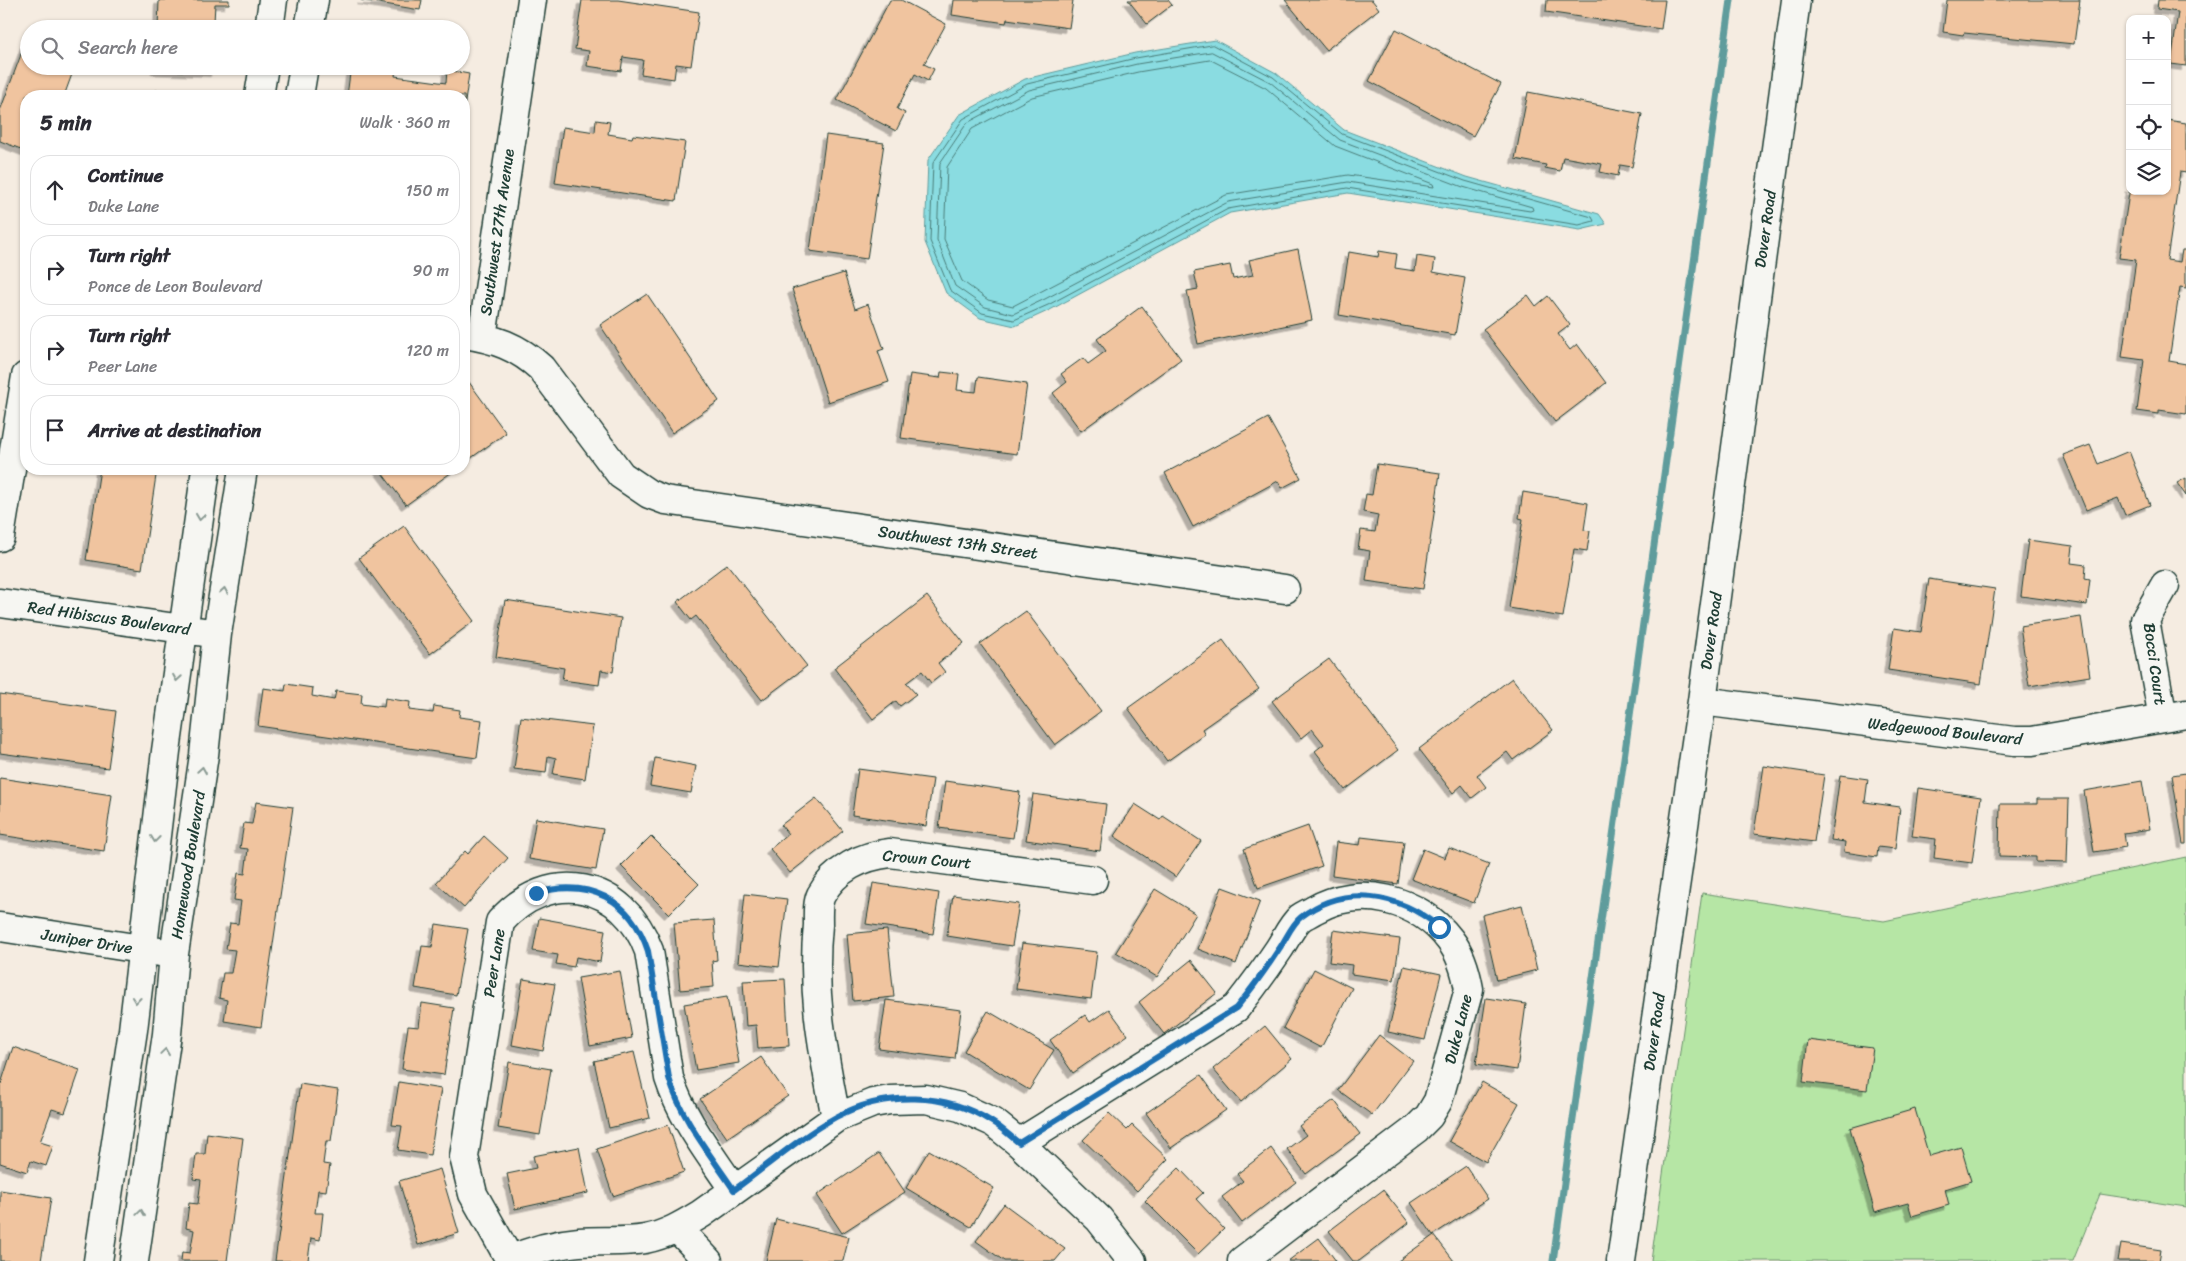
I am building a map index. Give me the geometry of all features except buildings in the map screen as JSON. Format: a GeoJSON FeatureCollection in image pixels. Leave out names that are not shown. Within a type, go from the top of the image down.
{"type":"FeatureCollection","features":[{"type":"Feature","properties":{"kind":"street"},"geometry":{"type":"LineString","coordinates":[[270,20],[273,0]]}},
{"type":"Feature","properties":{"kind":"street"},"geometry":{"type":"LineString","coordinates":[[311,20],[314,0]]}},
{"type":"Feature","properties":{"kind":"street","name":"Southwest 27th Avenue"},"geometry":{"type":"LineString","coordinates":[[532,0],[473,336],[498,340],[514,347],[541,368],[609,462],[634,486]]}},
{"type":"Feature","properties":{"kind":"street","name":"Dover Road"},"geometry":{"type":"LineString","coordinates":[[1622,1261],[1702,701],[1796,0]]}},
{"type":"Feature","properties":{"kind":"street"},"geometry":{"type":"LineString","coordinates":[[260,90],[262,75]]}},
{"type":"Feature","properties":{"kind":"street"},"geometry":{"type":"LineString","coordinates":[[300,90],[302,75]]}},
{"type":"Feature","properties":{"kind":"street"},"geometry":{"type":"LineString","coordinates":[[0,537],[20,413]]}},
{"type":"Feature","properties":{"kind":"street","name":"Homewood Boulevard"},"geometry":{"type":"LineString","coordinates":[[98,1261],[133,1030],[166,751],[185,629],[205,475]]}},
{"type":"Feature","properties":{"kind":"street","name":"Homewood Boulevard"},"geometry":{"type":"LineString","coordinates":[[134,1261],[168,1034],[174,954],[204,755],[217,634],[242,475]]}},
{"type":"Feature","properties":{"kind":"street","name":"Southwest 13th Street"},"geometry":{"type":"LineString","coordinates":[[634,486],[665,500],[1285,590]]}},
{"type":"Feature","properties":{"kind":"street","name":"Bocci Court"},"geometry":{"type":"LineString","coordinates":[[2165,585],[2145,620],[2174,716]]}},
{"type":"Feature","properties":{"kind":"street","name":"Red Hibiscus Boulevard"},"geometry":{"type":"LineString","coordinates":[[0,603],[217,634]]}},
{"type":"Feature","properties":{"kind":"street","name":"Wedgewood Boulevard"},"geometry":{"type":"LineString","coordinates":[[1702,701],[2014,741],[2032,741],[2174,716]]}},
{"type":"Feature","properties":{"kind":"street","name":"Crown Court"},"geometry":{"type":"LineString","coordinates":[[836,1118],[819,1029],[815,951],[820,896],[843,869],[859,860],[874,855],[890,853],[1093,880]]}},
{"type":"Feature","properties":{"kind":"street","name":"Peer Lane"},"geometry":{"type":"LineString","coordinates":[[509,1260],[473,1194],[464,1157],[500,922],[516,906],[536,893],[551,889],[567,888],[598,893],[625,910],[635,922],[643,936],[648,951],[669,1078],[674,1096],[682,1112],[734,1190]]}},
{"type":"Feature","properties":{"kind":"street","name":"Duke Lane"},"geometry":{"type":"LineString","coordinates":[[1019,1143],[1236,1008],[1257,982],[1300,918],[1323,905],[1340,899],[1358,896],[1375,897],[1410,907],[1432,921],[1450,940],[1466,972],[1469,989],[1438,1101],[1429,1116],[1416,1129],[1242,1261]]}},
{"type":"Feature","properties":{"kind":"street","name":"Juniper Drive"},"geometry":{"type":"LineString","coordinates":[[0,927],[174,954]]}},
{"type":"Feature","properties":{"kind":"street"},"geometry":{"type":"LineString","coordinates":[[509,1260],[546,1248],[578,1242],[628,1242],[678,1228],[701,1214],[836,1118],[873,1103],[890,1100],[926,1099],[960,1107],[977,1113],[993,1122],[1019,1143],[1099,1220],[1132,1261]]}},
{"type":"Feature","properties":{"kind":"street"},"geometry":{"type":"LineString","coordinates":[[678,1228],[708,1261]]}},
{"type":"Feature","properties":{"kind":"green space"},"geometry":{"type":"Polygon","coordinates":[[[2186,857],[2186,1207],[2100,1194],[2073,1261],[1651,1261],[1702,893],[1884,921],[2186,857]]]}},
{"type":"Feature","properties":{"kind":"water"},"geometry":{"type":"Polygon","coordinates":[[[1215,40],[1276,73],[1344,130],[1467,177],[1599,214],[1606,224],[1580,230],[1348,193],[1230,213],[1050,310],[1015,326],[980,318],[946,293],[925,242],[928,160],[959,115],[1025,79],[1135,53],[1215,40]]]}},
{"type":"Feature","properties":{"kind":"waterway"},"geometry":{"type":"LineString","coordinates":[[1553,1261],[1731,0]]}},
{"type":"Feature","properties":{"kind":"route"},"geometry":{"type":"LineString","coordinates":[[536,893],[551,889],[567,888],[583,889],[598,893],[612,900],[625,910],[635,922],[643,936],[648,951],[669,1078],[674,1096],[682,1112],[734,1190],[836,1118],[856,1108],[890,1100],[926,1099],[960,1107],[977,1113],[993,1122],[1019,1143],[1236,1008],[1257,982],[1300,918],[1323,905],[1340,899],[1358,896],[1375,897],[1410,907],[1439,927]]}}]}
